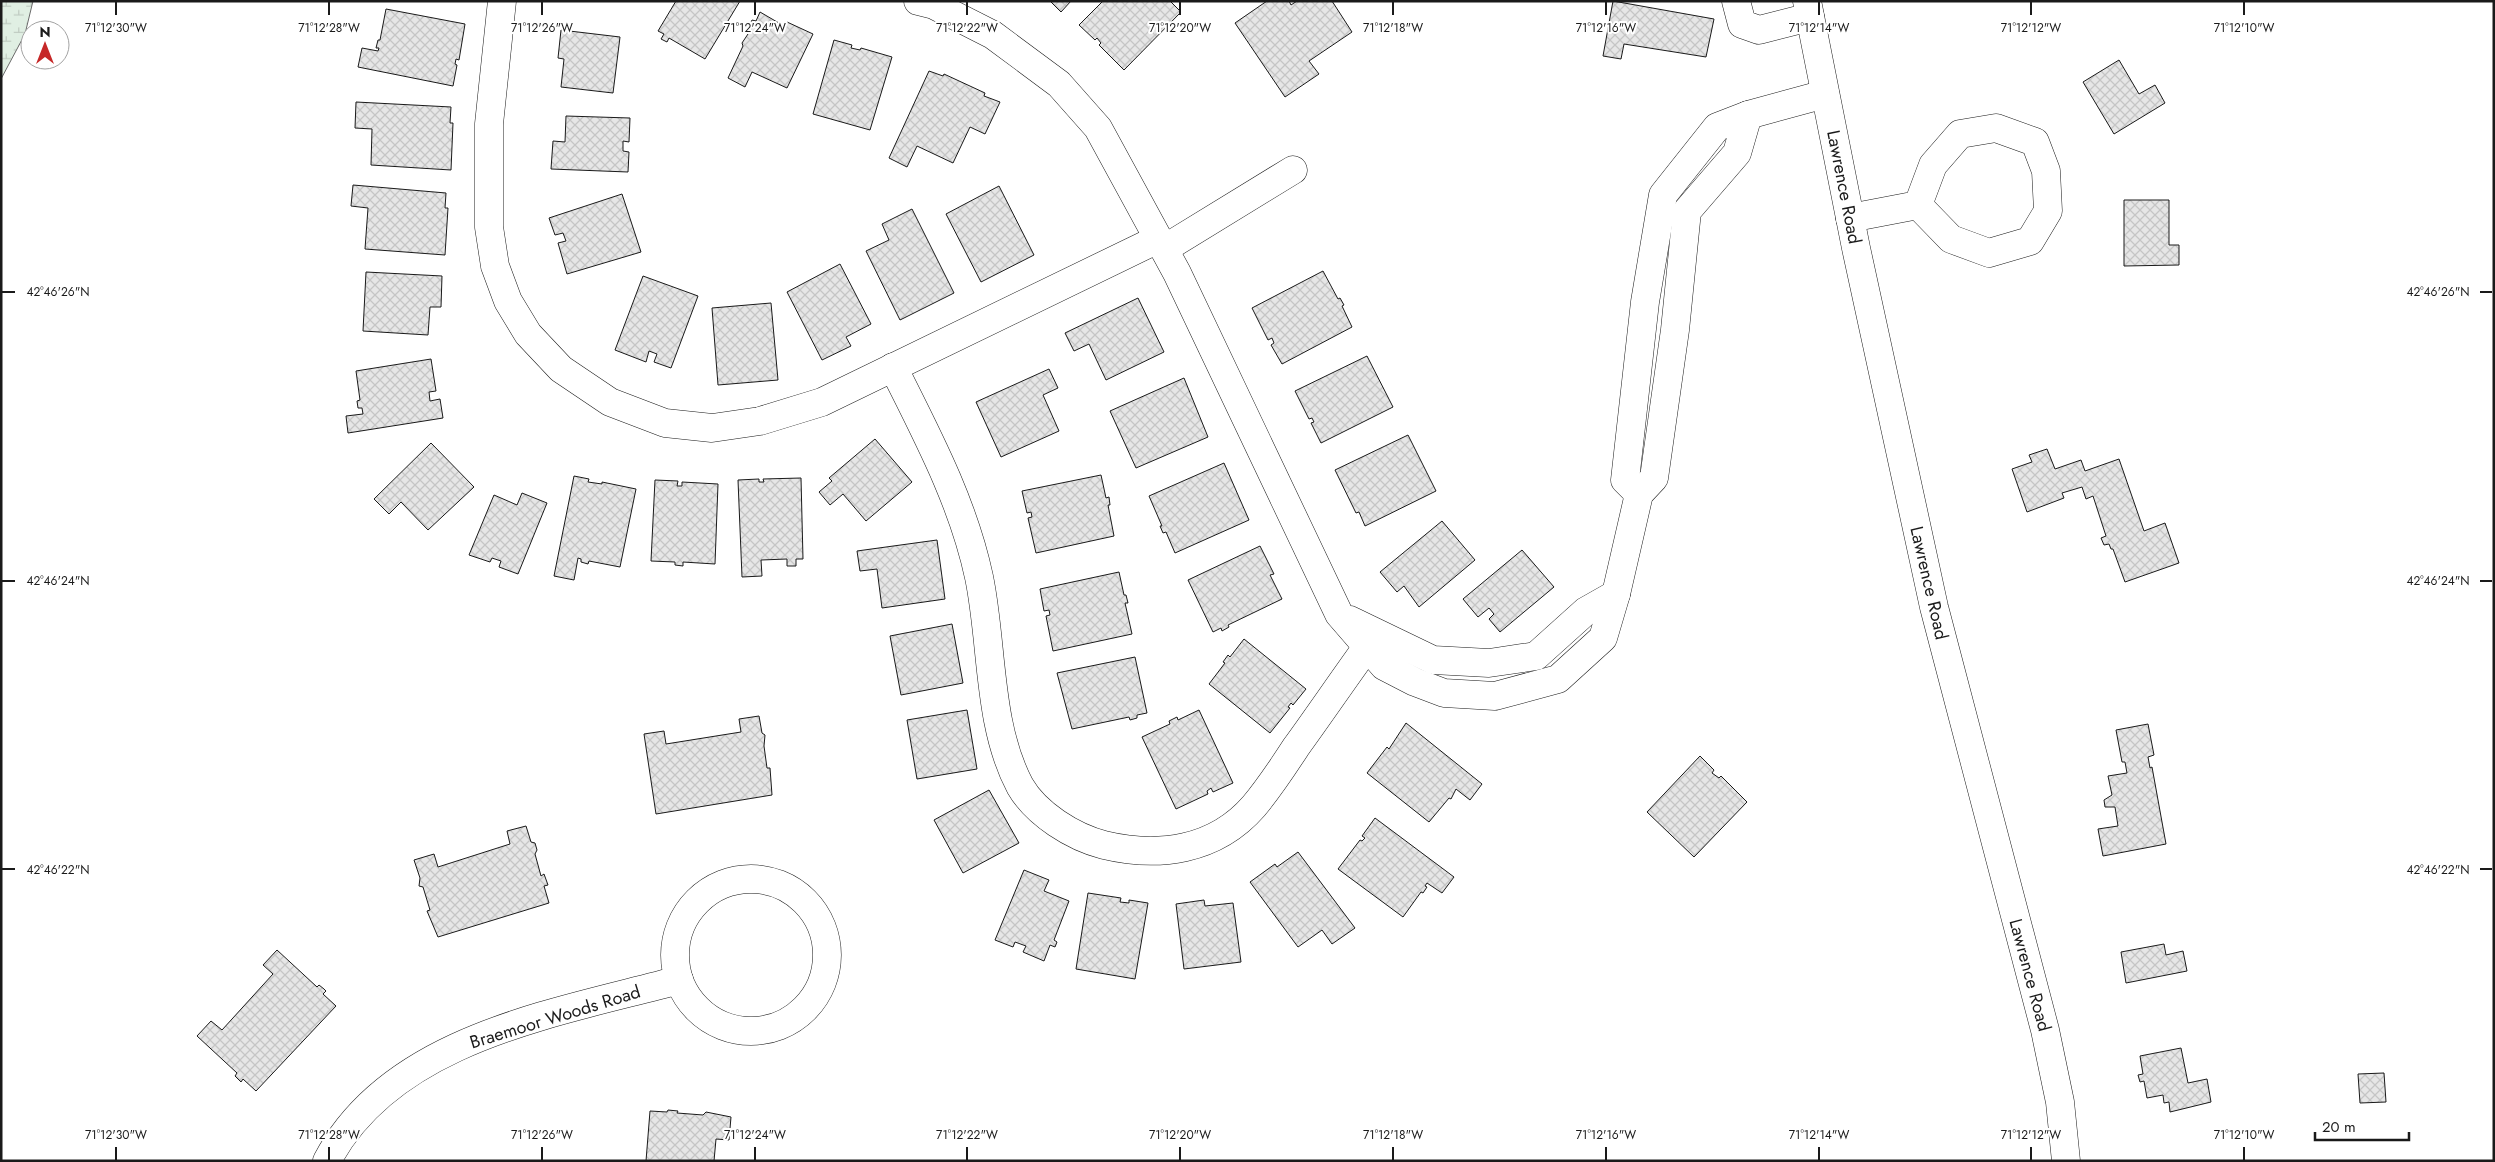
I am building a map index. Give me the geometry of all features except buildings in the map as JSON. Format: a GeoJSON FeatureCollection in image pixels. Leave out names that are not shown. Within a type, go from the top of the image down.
{"type":"FeatureCollection","features":[{"type":"Feature","properties":{"kind":"street"},"geometry":{"type":"LineString","coordinates":[[502,1],[489,124],[489,227],[495,266],[508,301],[528,334],[561,368],[610,402],[665,423],[712,428],[760,421],[822,402],[1161,244],[1293,170]]}},
{"type":"Feature","properties":{"kind":"street"},"geometry":{"type":"LineString","coordinates":[[918,1],[934,5],[993,35],[1059,84],[1098,128],[1161,244],[1339,614],[1384,666],[1415,682],[1444,693],[1495,696],[1558,679],[1603,638],[1616,594],[1639,494],[1625,480],[1646,302],[1663,195],[1717,127],[1748,115],[1825,94]]}},
{"type":"Feature","properties":{"kind":"street"},"geometry":{"type":"LineString","coordinates":[[1736,1],[1742,24],[1759,30],[1808,9]]}},
{"type":"Feature","properties":{"kind":"street","name":"Lawrence Road"},"geometry":{"type":"LineString","coordinates":[[1808,9],[1850,218],[1934,607],[2045,1030],[2060,1102],[2066,1161]]}},
{"type":"Feature","properties":{"kind":"street"},"geometry":{"type":"LineString","coordinates":[[1996,128],[2035,142],[2046,171],[2048,212],[2030,241],[1989,253],[1951,239],[1918,205],[1933,165],[1960,134],[1996,128]]}},
{"type":"Feature","properties":{"kind":"street"},"geometry":{"type":"LineString","coordinates":[[1850,218],[1918,205]]}},
{"type":"Feature","properties":{"kind":"street"},"geometry":{"type":"LineString","coordinates":[[894,367],[947,477],[967,530],[979,578],[1004,747],[1021,787],[1040,810],[1069,830],[1094,842],[1132,852],[1169,850],[1192,845],[1228,830],[1253,807],[1367,647]]}},
{"type":"Feature","properties":{"kind":"street"},"geometry":{"type":"LineString","coordinates":[[1339,614],[1433,660],[1489,663],[1536,656],[1586,611],[1616,594]]}},
{"type":"Feature","properties":{"kind":"street"},"geometry":{"type":"LineString","coordinates":[[754,879],[770,881],[784,887],[809,906],[824,933],[827,963],[823,980],[815,996],[804,1010],[790,1020],[775,1027],[758,1031],[724,1026],[708,1018],[695,1007],[686,996],[678,980],[674,960],[680,926],[697,901],[723,884],[754,879]]}},
{"type":"Feature","properties":{"kind":"street","name":"Braemoor Woods Road"},"geometry":{"type":"LineString","coordinates":[[327,1161],[355,1119],[383,1091],[415,1068],[444,1053],[500,1030],[678,980]]}},
{"type":"Feature","properties":{"kind":"green space"},"geometry":{"type":"Polygon","coordinates":[[[1,1],[33,1],[28,20],[20,20],[20,43],[1,79],[1,1]]]}}]}
